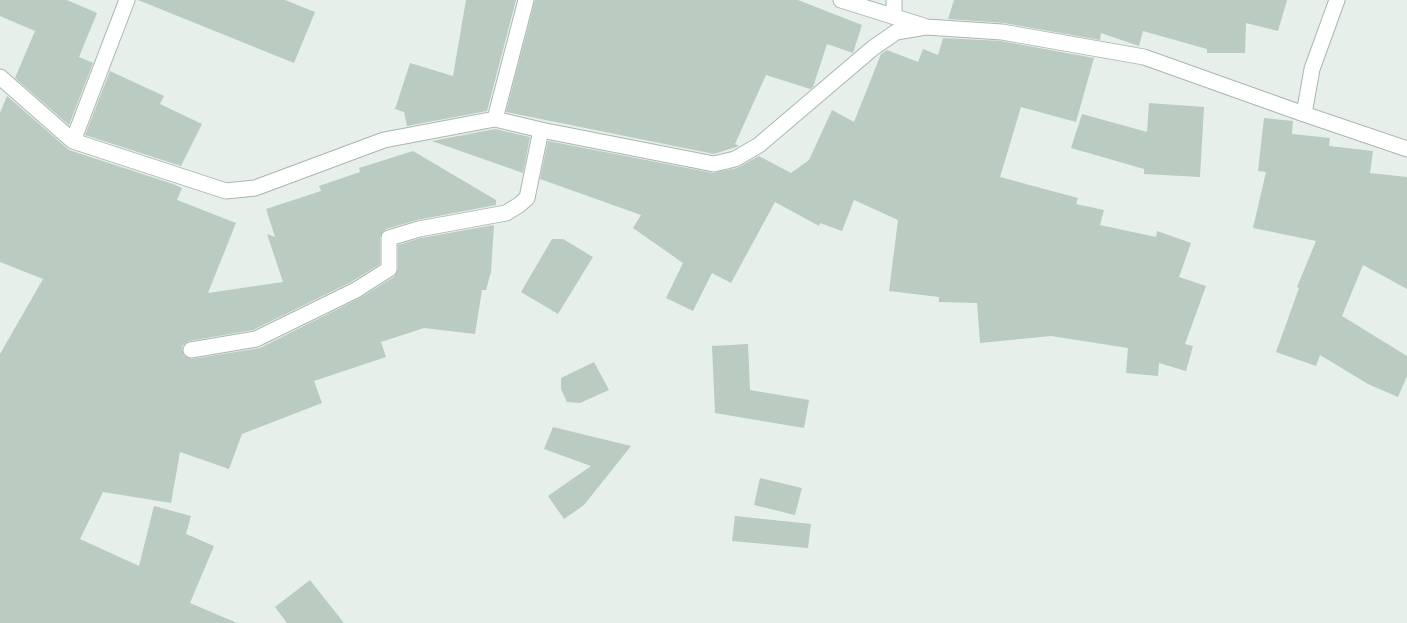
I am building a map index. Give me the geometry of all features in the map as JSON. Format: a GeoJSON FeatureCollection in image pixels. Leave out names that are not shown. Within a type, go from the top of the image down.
{"type":"FeatureCollection","features":[{"type":"Feature","properties":{"kind":"street"},"geometry":{"type":"LineString","coordinates":[[73,141],[127,0]]}},
{"type":"Feature","properties":{"kind":"street"},"geometry":{"type":"LineString","coordinates":[[495,119],[526,0]]}},
{"type":"Feature","properties":{"kind":"street"},"geometry":{"type":"LineString","coordinates":[[841,0],[926,27]]}},
{"type":"Feature","properties":{"kind":"street"},"geometry":{"type":"LineString","coordinates":[[894,0],[894,17]]}},
{"type":"Feature","properties":{"kind":"street"},"geometry":{"type":"LineString","coordinates":[[1304,114],[1312,69],[1337,0]]}},
{"type":"Feature","properties":{"kind":"street"},"geometry":{"type":"LineString","coordinates":[[0,77],[73,141],[226,192],[264,185],[384,140],[495,119],[541,130],[714,164],[735,159],[759,145],[873,48],[896,32],[926,27],[1002,32],[1144,57],[1407,149]]}},
{"type":"Feature","properties":{"kind":"street"},"geometry":{"type":"LineString","coordinates":[[191,350],[256,339],[356,290],[389,269],[389,238],[419,229],[506,213],[519,205],[527,198],[541,130]]}},
{"type":"Feature","properties":{"kind":"building"},"geometry":{"type":"Polygon","coordinates":[[[0,0],[67,0],[97,13],[79,57],[93,63],[69,125],[15,78],[35,31],[0,16],[0,0]]]}},
{"type":"Feature","properties":{"kind":"building"},"geometry":{"type":"Polygon","coordinates":[[[138,0],[285,0],[315,12],[294,63],[138,0]]]}},
{"type":"Feature","properties":{"kind":"building"},"geometry":{"type":"Polygon","coordinates":[[[466,0],[516,0],[487,111],[407,126],[404,112],[395,109],[410,63],[453,76],[466,0]]]}},
{"type":"Feature","properties":{"kind":"building"},"geometry":{"type":"Polygon","coordinates":[[[535,0],[798,0],[862,25],[853,53],[827,44],[813,87],[810,89],[766,75],[735,144],[739,146],[714,154],[506,112],[535,0]]]}},
{"type":"Feature","properties":{"kind":"building"},"geometry":{"type":"Polygon","coordinates":[[[954,0],[1287,0],[1278,31],[1246,23],[1245,53],[1207,53],[1207,49],[1143,31],[1139,46],[1101,33],[1100,40],[1004,23],[948,19],[954,0]]]}},
{"type":"Feature","properties":{"kind":"building"},"geometry":{"type":"Polygon","coordinates":[[[943,38],[1001,41],[1094,58],[1076,122],[1021,107],[1000,177],[1078,198],[1076,204],[1104,210],[1100,225],[1156,237],[1157,231],[1191,243],[1179,277],[1206,286],[1185,344],[1193,346],[1186,371],[1159,363],[1158,376],[1126,373],[1128,348],[1051,336],[980,343],[977,303],[939,302],[939,297],[889,291],[898,220],[854,200],[842,231],[820,223],[819,226],[775,202],[731,283],[712,273],[693,311],[666,298],[683,263],[633,228],[641,215],[540,179],[548,141],[713,173],[737,168],[759,156],[791,173],[809,160],[832,110],[854,122],[881,54],[887,50],[918,62],[923,49],[938,55],[943,38]]]}},
{"type":"Feature","properties":{"kind":"building"},"geometry":{"type":"Polygon","coordinates":[[[110,71],[164,96],[160,104],[202,124],[181,166],[85,135],[110,71]]]}},
{"type":"Feature","properties":{"kind":"building"},"geometry":{"type":"Polygon","coordinates":[[[7,96],[69,150],[173,184],[182,188],[177,200],[236,223],[208,293],[283,282],[267,234],[275,237],[266,209],[321,191],[319,186],[360,172],[359,168],[413,151],[496,200],[496,205],[417,220],[386,229],[380,237],[380,264],[351,282],[253,330],[189,341],[182,346],[184,356],[192,359],[260,348],[360,298],[394,277],[398,269],[398,245],[421,238],[494,225],[491,272],[486,290],[482,290],[475,334],[424,328],[381,342],[386,357],[314,381],[322,403],[242,434],[229,469],[180,452],[171,503],[103,492],[80,539],[139,566],[154,506],[191,516],[186,534],[214,546],[190,603],[237,623],[0,623],[0,354],[43,279],[0,262],[0,113],[7,96]]]}},
{"type":"Feature","properties":{"kind":"building"},"geometry":{"type":"Polygon","coordinates":[[[1149,103],[1204,107],[1200,177],[1144,174],[1144,169],[1071,148],[1082,114],[1147,132],[1149,103]]]}},
{"type":"Feature","properties":{"kind":"building"},"geometry":{"type":"Polygon","coordinates":[[[1264,118],[1293,121],[1292,134],[1330,138],[1329,146],[1373,151],[1370,173],[1407,177],[1407,289],[1363,265],[1342,316],[1407,356],[1407,376],[1398,397],[1368,384],[1320,355],[1316,366],[1276,352],[1299,288],[1297,287],[1316,241],[1253,228],[1266,172],[1258,171],[1264,118]]]}},
{"type":"Feature","properties":{"kind":"building"},"geometry":{"type":"Polygon","coordinates":[[[495,129],[530,137],[523,173],[432,141],[495,129]]]}},
{"type":"Feature","properties":{"kind":"building"},"geometry":{"type":"Polygon","coordinates":[[[552,239],[563,239],[593,257],[558,314],[521,292],[552,239]]]}},
{"type":"Feature","properties":{"kind":"building"},"geometry":{"type":"Polygon","coordinates":[[[748,344],[750,390],[809,400],[804,428],[715,413],[712,346],[748,344]]]}},
{"type":"Feature","properties":{"kind":"building"},"geometry":{"type":"Polygon","coordinates":[[[594,362],[609,390],[580,403],[567,402],[561,389],[561,378],[594,362]]]}},
{"type":"Feature","properties":{"kind":"building"},"geometry":{"type":"Polygon","coordinates":[[[553,427],[631,446],[584,505],[564,519],[548,496],[591,466],[544,449],[553,427]]]}},
{"type":"Feature","properties":{"kind":"building"},"geometry":{"type":"Polygon","coordinates":[[[760,478],[802,488],[795,515],[754,505],[760,478]]]}},
{"type":"Feature","properties":{"kind":"building"},"geometry":{"type":"Polygon","coordinates":[[[735,516],[811,524],[808,548],[732,541],[735,516]]]}},
{"type":"Feature","properties":{"kind":"building"},"geometry":{"type":"Polygon","coordinates":[[[310,580],[344,623],[287,623],[275,607],[310,580]]]}}]}
